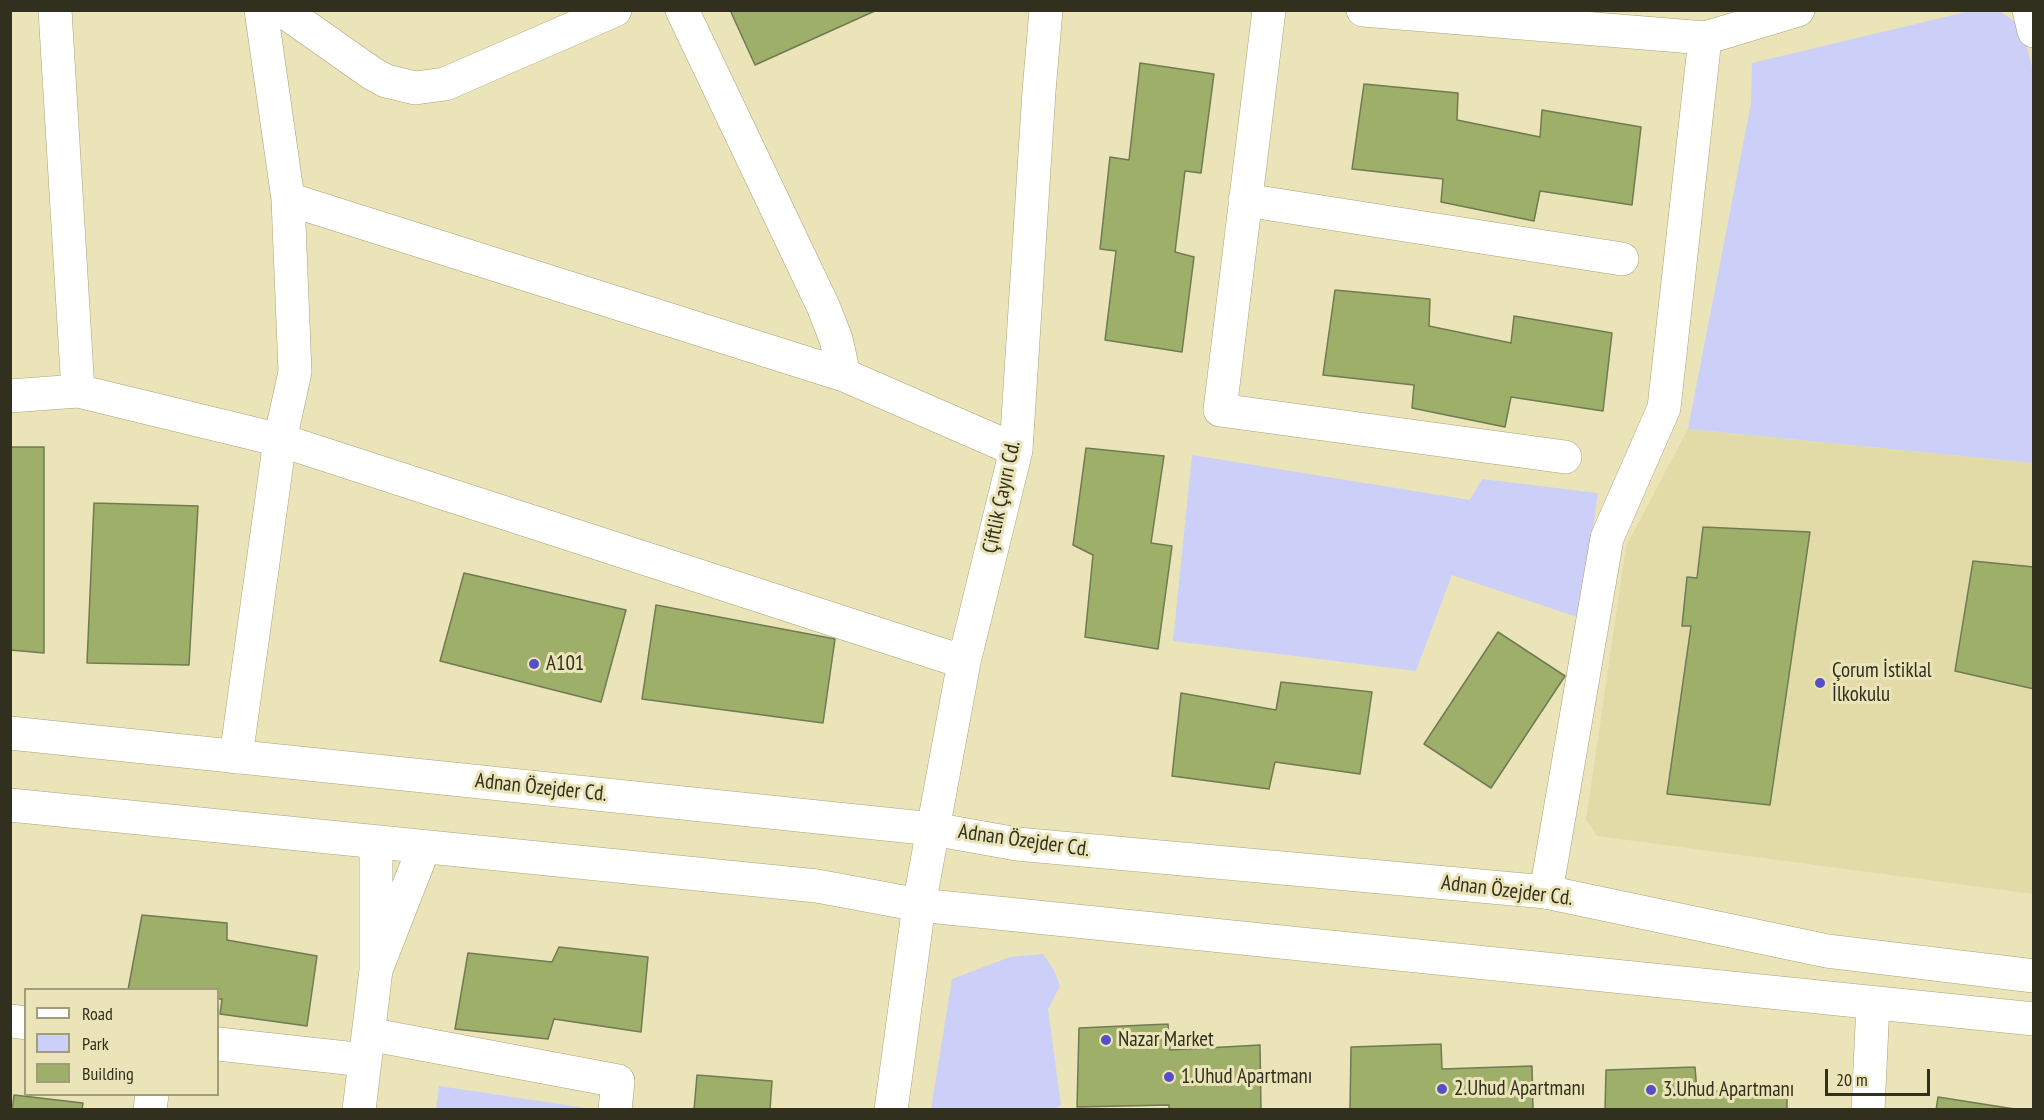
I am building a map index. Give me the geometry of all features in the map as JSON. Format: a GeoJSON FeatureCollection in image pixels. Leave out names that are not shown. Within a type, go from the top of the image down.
{"type":"FeatureCollection","features":[{"type":"Feature","properties":{"kind":"street"},"geometry":{"type":"LineString","coordinates":[[55,10],[78,391]]}},
{"type":"Feature","properties":{"kind":"street"},"geometry":{"type":"LineString","coordinates":[[236,757],[280,440],[295,372],[288,199],[261,10]]}},
{"type":"Feature","properties":{"kind":"street"},"geometry":{"type":"LineString","coordinates":[[282,10],[373,74],[386,81],[415,88],[445,84],[615,10]]}},
{"type":"Feature","properties":{"kind":"street"},"geometry":{"type":"LineString","coordinates":[[682,10],[823,306],[836,339],[844,375]]}},
{"type":"Feature","properties":{"kind":"street","name":"Çiftlik Çayırı Cd."},"geometry":{"type":"LineString","coordinates":[[891,1110],[919,905],[964,662],[1016,450],[1046,10]]}},
{"type":"Feature","properties":{"kind":"street"},"geometry":{"type":"LineString","coordinates":[[1269,10],[1220,410],[1565,457]]}},
{"type":"Feature","properties":{"kind":"street"},"geometry":{"type":"LineString","coordinates":[[1363,10],[1705,38],[1798,10]]}},
{"type":"Feature","properties":{"kind":"street"},"geometry":{"type":"LineString","coordinates":[[2029,10],[2034,31]]}},
{"type":"Feature","properties":{"kind":"street"},"geometry":{"type":"LineString","coordinates":[[1546,892],[1607,538],[1664,408],[1705,38]]}},
{"type":"Feature","properties":{"kind":"street"},"geometry":{"type":"LineString","coordinates":[[288,199],[844,375],[1016,450]]}},
{"type":"Feature","properties":{"kind":"street"},"geometry":{"type":"LineString","coordinates":[[1245,201],[1622,260]]}},
{"type":"Feature","properties":{"kind":"street"},"geometry":{"type":"LineString","coordinates":[[10,396],[78,391],[280,440],[964,662]]}},
{"type":"Feature","properties":{"kind":"street","name":"Adnan Özejder Cd."},"geometry":{"type":"LineString","coordinates":[[10,733],[933,829],[1017,844],[1546,892],[1827,951],[2034,976]]}},
{"type":"Feature","properties":{"kind":"street"},"geometry":{"type":"LineString","coordinates":[[10,805],[817,885],[919,905],[2034,1020]]}},
{"type":"Feature","properties":{"kind":"street"},"geometry":{"type":"LineString","coordinates":[[359,1110],[376,970],[376,842]]}},
{"type":"Feature","properties":{"kind":"street"},"geometry":{"type":"LineString","coordinates":[[376,970],[424,847]]}},
{"type":"Feature","properties":{"kind":"street"},"geometry":{"type":"LineString","coordinates":[[1868,1110],[1873,1004]]}},
{"type":"Feature","properties":{"kind":"street"},"geometry":{"type":"LineString","coordinates":[[219,1044],[366,1047],[618,1081],[615,1110]]}},
{"type":"Feature","properties":{"kind":"shaded area","name":"Çorum İstiklal İlkokulu"},"geometry":{"type":"Polygon","coordinates":[[[1688,429],[2033,463],[2033,894],[1597,836],[1586,820],[1626,546],[1688,429]]]}},
{"type":"Feature","properties":{"kind":"green space"},"geometry":{"type":"Polygon","coordinates":[[[1970,11],[1999,11],[2022,26],[2034,75],[2033,463],[1688,429],[1751,103],[1752,63],[1970,11]]]}},
{"type":"Feature","properties":{"kind":"green space"},"geometry":{"type":"Polygon","coordinates":[[[1192,455],[1470,500],[1482,479],[1598,493],[1580,618],[1452,575],[1416,671],[1173,641],[1192,455]]]}},
{"type":"Feature","properties":{"kind":"green space"},"geometry":{"type":"Polygon","coordinates":[[[1043,954],[1054,970],[1060,986],[1048,1009],[1061,1105],[1052,1110],[931,1109],[952,979],[1010,957],[1043,954]]]}},
{"type":"Feature","properties":{"kind":"green space"},"geometry":{"type":"Polygon","coordinates":[[[439,1086],[593,1109],[436,1109],[439,1086]]]}},
{"type":"Feature","properties":{"kind":"building"},"geometry":{"type":"Polygon","coordinates":[[[730,10],[877,10],[755,65],[730,10]]]}},
{"type":"Feature","properties":{"kind":"building"},"geometry":{"type":"Polygon","coordinates":[[[1140,63],[1214,74],[1201,173],[1185,171],[1175,252],[1194,257],[1182,352],[1105,340],[1116,251],[1100,249],[1110,157],[1129,160],[1140,63]]]}},
{"type":"Feature","properties":{"kind":"building"},"geometry":{"type":"Polygon","coordinates":[[[1364,84],[1458,93],[1457,120],[1540,137],[1542,110],[1641,127],[1632,205],[1540,191],[1534,221],[1441,202],[1443,179],[1352,169],[1364,84]]]}},
{"type":"Feature","properties":{"kind":"building"},"geometry":{"type":"Polygon","coordinates":[[[1335,290],[1430,299],[1429,326],[1511,343],[1514,316],[1612,333],[1603,411],[1511,397],[1505,427],[1412,408],[1414,385],[1323,375],[1335,290]]]}},
{"type":"Feature","properties":{"kind":"building"},"geometry":{"type":"Polygon","coordinates":[[[10,447],[44,447],[44,653],[10,650],[10,447]]]}},
{"type":"Feature","properties":{"kind":"building"},"geometry":{"type":"Polygon","coordinates":[[[1086,448],[1164,456],[1151,543],[1172,546],[1158,649],[1085,637],[1093,555],[1073,545],[1086,448]]]}},
{"type":"Feature","properties":{"kind":"building"},"geometry":{"type":"Polygon","coordinates":[[[94,503],[198,506],[189,665],[87,663],[94,503]]]}},
{"type":"Feature","properties":{"kind":"building"},"geometry":{"type":"Polygon","coordinates":[[[1703,527],[1810,532],[1770,805],[1667,794],[1691,626],[1682,626],[1687,577],[1697,578],[1703,527]]]}},
{"type":"Feature","properties":{"kind":"building"},"geometry":{"type":"Polygon","coordinates":[[[1973,561],[2034,567],[2034,689],[1955,671],[1973,561]]]}},
{"type":"Feature","properties":{"kind":"building"},"geometry":{"type":"Polygon","coordinates":[[[464,573],[626,610],[601,702],[440,661],[464,573]]]}},
{"type":"Feature","properties":{"kind":"building"},"geometry":{"type":"Polygon","coordinates":[[[656,605],[835,639],[823,723],[642,699],[656,605]]]}},
{"type":"Feature","properties":{"kind":"building"},"geometry":{"type":"Polygon","coordinates":[[[1498,632],[1565,676],[1491,788],[1424,744],[1498,632]]]}},
{"type":"Feature","properties":{"kind":"building"},"geometry":{"type":"Polygon","coordinates":[[[1281,682],[1372,692],[1360,774],[1275,762],[1269,789],[1172,776],[1181,693],[1276,710],[1281,682]]]}},
{"type":"Feature","properties":{"kind":"building"},"geometry":{"type":"Polygon","coordinates":[[[142,915],[227,923],[227,940],[317,956],[307,1026],[220,1014],[222,999],[219,999],[219,988],[128,988],[142,915]]]}},
{"type":"Feature","properties":{"kind":"building"},"geometry":{"type":"Polygon","coordinates":[[[559,947],[648,957],[641,1032],[554,1019],[548,1039],[455,1029],[468,953],[552,962],[559,947]]]}},
{"type":"Feature","properties":{"kind":"building","name":"1.Uhud Apartmanı"},"geometry":{"type":"Polygon","coordinates":[[[1168,1024],[1170,1050],[1260,1045],[1261,1110],[1169,1110],[1169,1105],[1077,1107],[1079,1028],[1168,1024]]]}},
{"type":"Feature","properties":{"kind":"building","name":"2.Uhud Apartmanı"},"geometry":{"type":"Polygon","coordinates":[[[1441,1044],[1442,1069],[1532,1066],[1533,1110],[1350,1110],[1351,1047],[1441,1044]]]}},
{"type":"Feature","properties":{"kind":"building","name":"3.Uhud Apartmanı"},"geometry":{"type":"Polygon","coordinates":[[[1695,1067],[1697,1092],[1787,1088],[1787,1110],[1605,1110],[1606,1070],[1695,1067]]]}},
{"type":"Feature","properties":{"kind":"building"},"geometry":{"type":"Polygon","coordinates":[[[697,1075],[772,1081],[770,1110],[694,1110],[697,1075]]]}},
{"type":"Feature","properties":{"kind":"building"},"geometry":{"type":"Polygon","coordinates":[[[14,1095],[83,1103],[82,1110],[12,1110],[14,1095]]]}},
{"type":"Feature","properties":{"kind":"building"},"geometry":{"type":"Polygon","coordinates":[[[1938,1097],[2021,1110],[1936,1110],[1938,1097]]]}},
{"type":"Feature","properties":{"kind":"place","name":"A101"},"geometry":{"type":"Point","coordinates":[534,664]}},
{"type":"Feature","properties":{"kind":"place","name":"Çorum İstiklal İlkokulu"},"geometry":{"type":"Point","coordinates":[1820,683]}},
{"type":"Feature","properties":{"kind":"place","name":"Nazar Market"},"geometry":{"type":"Point","coordinates":[1106,1040]}},
{"type":"Feature","properties":{"kind":"place","name":"1.Uhud Apartmanı"},"geometry":{"type":"Point","coordinates":[1169,1077]}},
{"type":"Feature","properties":{"kind":"place","name":"2.Uhud Apartmanı"},"geometry":{"type":"Point","coordinates":[1442,1089]}},
{"type":"Feature","properties":{"kind":"place","name":"3.Uhud Apartmanı"},"geometry":{"type":"Point","coordinates":[1651,1090]}}]}
